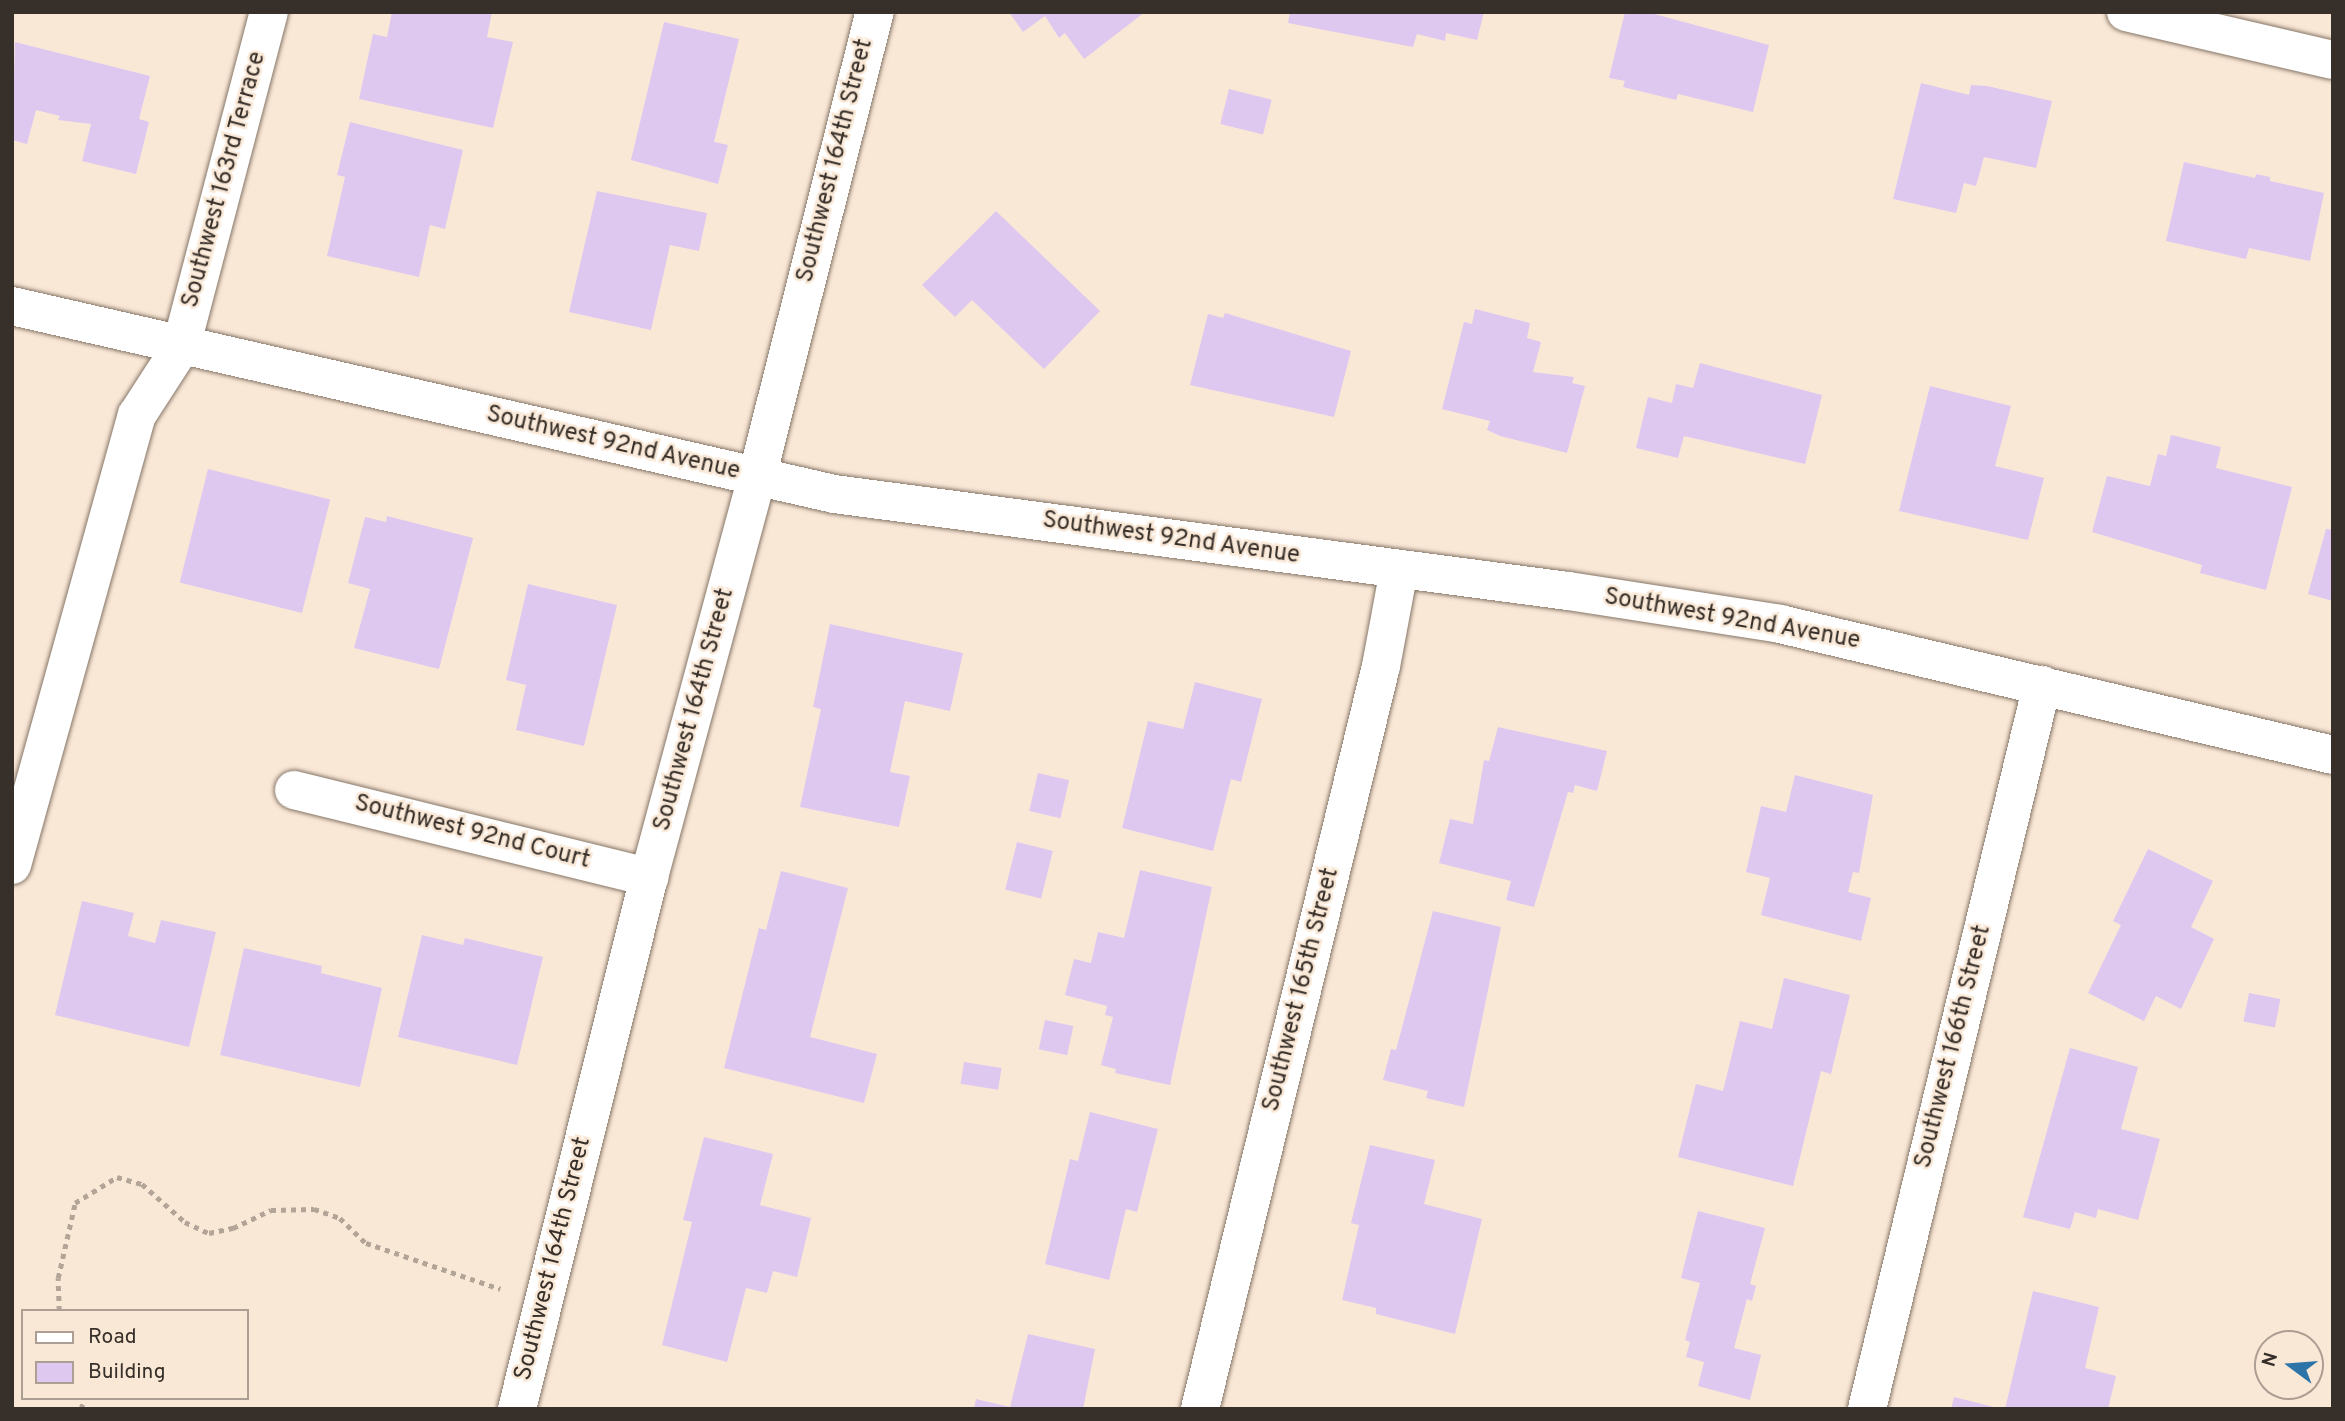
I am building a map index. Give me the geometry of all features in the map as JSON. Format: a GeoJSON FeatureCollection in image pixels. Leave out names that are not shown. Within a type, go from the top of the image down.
{"type":"FeatureCollection","features":[{"type":"Feature","properties":{"kind":"street","name":"Southwest 163rd Terrace"},"geometry":{"type":"LineString","coordinates":[[12,865],[137,415],[181,347],[269,12]]}},
{"type":"Feature","properties":{"kind":"street","name":"Southwest 164th Street"},"geometry":{"type":"LineString","coordinates":[[517,1409],[649,877],[757,477],[875,12]]}},
{"type":"Feature","properties":{"kind":"street"},"geometry":{"type":"LineString","coordinates":[[2126,12],[2333,60]]}},
{"type":"Feature","properties":{"kind":"street","name":"Southwest 92nd Avenue"},"geometry":{"type":"LineString","coordinates":[[12,306],[181,347],[834,494],[1780,624],[2333,755]]}},
{"type":"Feature","properties":{"kind":"street","name":"Southwest 165th Street"},"geometry":{"type":"LineString","coordinates":[[1200,1409],[1381,666],[1399,570]]}},
{"type":"Feature","properties":{"kind":"street","name":"Southwest 166th Street"},"geometry":{"type":"LineString","coordinates":[[1867,1409],[2042,685]]}},
{"type":"Feature","properties":{"kind":"street","name":"Southwest 92nd Court"},"geometry":{"type":"LineString","coordinates":[[294,790],[649,877]]}},
{"type":"Feature","properties":{"kind":"path"},"geometry":{"type":"LineString","coordinates":[[60,1309],[58,1278],[75,1203],[117,1177],[142,1184],[185,1222],[209,1233],[233,1228],[271,1210],[314,1209],[340,1218],[366,1243],[500,1289]]}},
{"type":"Feature","properties":{"kind":"building"},"geometry":{"type":"Polygon","coordinates":[[[392,12],[492,12],[487,37],[513,42],[493,128],[359,99],[373,34],[387,37],[392,12]]]}},
{"type":"Feature","properties":{"kind":"building"},"geometry":{"type":"Polygon","coordinates":[[[1009,12],[1145,12],[1084,59],[1065,33],[1059,38],[1045,16],[1023,32],[1009,12]]]}},
{"type":"Feature","properties":{"kind":"building"},"geometry":{"type":"Polygon","coordinates":[[[1290,12],[1484,12],[1477,40],[1446,33],[1445,41],[1417,34],[1413,47],[1288,23],[1290,12]]]}},
{"type":"Feature","properties":{"kind":"building"},"geometry":{"type":"Polygon","coordinates":[[[1625,12],[1647,12],[1769,45],[1753,112],[1678,94],[1676,100],[1623,87],[1625,81],[1609,78],[1625,12]]]}},
{"type":"Feature","properties":{"kind":"building"},"geometry":{"type":"Polygon","coordinates":[[[664,22],[739,39],[714,142],[728,145],[718,184],[631,160],[664,22]]]}},
{"type":"Feature","properties":{"kind":"building"},"geometry":{"type":"Polygon","coordinates":[[[15,42],[150,76],[139,119],[149,122],[136,174],[82,161],[91,124],[58,120],[60,116],[36,110],[27,144],[12,140],[15,42]]]}},
{"type":"Feature","properties":{"kind":"building"},"geometry":{"type":"Polygon","coordinates":[[[1921,83],[1969,95],[1971,85],[1987,86],[2052,101],[2036,168],[1984,157],[1976,186],[1964,183],[1956,213],[1893,199],[1921,83]]]}},
{"type":"Feature","properties":{"kind":"building"},"geometry":{"type":"Polygon","coordinates":[[[1229,89],[1272,100],[1263,135],[1220,124],[1229,89]]]}},
{"type":"Feature","properties":{"kind":"building"},"geometry":{"type":"Polygon","coordinates":[[[350,122],[463,150],[445,229],[430,225],[419,277],[327,256],[345,177],[337,175],[350,122]]]}},
{"type":"Feature","properties":{"kind":"building"},"geometry":{"type":"Polygon","coordinates":[[[2184,162],[2255,178],[2256,174],[2270,177],[2270,181],[2324,193],[2310,261],[2249,248],[2246,259],[2166,241],[2184,162]]]}},
{"type":"Feature","properties":{"kind":"building"},"geometry":{"type":"Polygon","coordinates":[[[597,191],[707,213],[699,251],[670,245],[651,330],[569,312],[597,191]]]}},
{"type":"Feature","properties":{"kind":"building"},"geometry":{"type":"Polygon","coordinates":[[[996,211],[1100,311],[1044,369],[972,300],[955,317],[922,285],[996,211]]]}},
{"type":"Feature","properties":{"kind":"building"},"geometry":{"type":"Polygon","coordinates":[[[1475,309],[1530,323],[1527,338],[1541,342],[1533,372],[1574,377],[1572,383],[1585,386],[1567,453],[1500,436],[1487,430],[1490,421],[1442,409],[1464,322],[1472,324],[1475,309]]]}},
{"type":"Feature","properties":{"kind":"building"},"geometry":{"type":"Polygon","coordinates":[[[1225,313],[1351,351],[1334,417],[1190,385],[1208,314],[1223,318],[1225,313]]]}},
{"type":"Feature","properties":{"kind":"building"},"geometry":{"type":"Polygon","coordinates":[[[1700,363],[1822,395],[1805,464],[1684,436],[1678,458],[1636,448],[1648,397],[1672,403],[1676,384],[1693,388],[1700,363]]]}},
{"type":"Feature","properties":{"kind":"building"},"geometry":{"type":"Polygon","coordinates":[[[1930,386],[2011,406],[1995,466],[2044,478],[2028,540],[1899,511],[1930,386]]]}},
{"type":"Feature","properties":{"kind":"building"},"geometry":{"type":"Polygon","coordinates":[[[2171,435],[2221,447],[2216,468],[2292,487],[2266,590],[2200,573],[2202,565],[2092,532],[2107,476],[2150,486],[2158,454],[2166,456],[2171,435]]]}},
{"type":"Feature","properties":{"kind":"building"},"geometry":{"type":"Polygon","coordinates":[[[208,469],[330,499],[302,613],[180,583],[208,469]]]}},
{"type":"Feature","properties":{"kind":"building"},"geometry":{"type":"Polygon","coordinates":[[[387,516],[473,538],[439,669],[354,648],[370,589],[348,583],[365,517],[386,522],[387,516]]]}},
{"type":"Feature","properties":{"kind":"building"},"geometry":{"type":"Polygon","coordinates":[[[2326,529],[2333,530],[2333,601],[2308,594],[2326,529]]]}},
{"type":"Feature","properties":{"kind":"building"},"geometry":{"type":"Polygon","coordinates":[[[528,584],[617,605],[584,746],[516,730],[526,685],[506,680],[528,584]]]}},
{"type":"Feature","properties":{"kind":"building"},"geometry":{"type":"Polygon","coordinates":[[[830,624],[963,653],[950,711],[905,701],[890,772],[910,776],[899,827],[800,807],[821,709],[813,707],[830,624]]]}},
{"type":"Feature","properties":{"kind":"building"},"geometry":{"type":"Polygon","coordinates":[[[1195,682],[1262,699],[1241,782],[1231,779],[1213,851],[1122,828],[1148,721],[1183,729],[1195,682]]]}},
{"type":"Feature","properties":{"kind":"building"},"geometry":{"type":"Polygon","coordinates":[[[1498,727],[1607,751],[1597,791],[1575,785],[1573,793],[1568,792],[1534,907],[1506,900],[1511,881],[1439,863],[1450,819],[1473,824],[1484,760],[1489,761],[1498,727]]]}},
{"type":"Feature","properties":{"kind":"building"},"geometry":{"type":"Polygon","coordinates":[[[1038,773],[1069,780],[1060,818],[1029,811],[1038,773]]]}},
{"type":"Feature","properties":{"kind":"building"},"geometry":{"type":"Polygon","coordinates":[[[1795,775],[1873,795],[1859,873],[1853,872],[1848,892],[1871,898],[1861,941],[1761,915],[1770,878],[1746,872],[1761,806],[1786,812],[1795,775]]]}},
{"type":"Feature","properties":{"kind":"building"},"geometry":{"type":"Polygon","coordinates":[[[1017,842],[1053,851],[1041,898],[1005,890],[1017,842]]]}},
{"type":"Feature","properties":{"kind":"building"},"geometry":{"type":"Polygon","coordinates":[[[2148,849],[2213,881],[2191,927],[2214,939],[2181,1009],[2156,996],[2144,1021],[2088,993],[2121,925],[2113,921],[2148,849]]]}},
{"type":"Feature","properties":{"kind":"building"},"geometry":{"type":"Polygon","coordinates":[[[1140,870],[1212,887],[1170,1085],[1115,1073],[1116,1069],[1101,1065],[1113,1017],[1105,1015],[1107,1006],[1065,995],[1074,959],[1091,963],[1098,932],[1124,938],[1140,870]]]}},
{"type":"Feature","properties":{"kind":"building"},"geometry":{"type":"Polygon","coordinates":[[[781,871],[848,888],[810,1037],[877,1054],[864,1103],[724,1068],[759,928],[766,930],[781,871]]]}},
{"type":"Feature","properties":{"kind":"building"},"geometry":{"type":"Polygon","coordinates":[[[82,901],[134,913],[128,936],[155,943],[161,920],[216,932],[189,1047],[55,1015],[82,901]]]}},
{"type":"Feature","properties":{"kind":"building"},"geometry":{"type":"Polygon","coordinates":[[[1433,911],[1501,927],[1464,1107],[1426,1098],[1428,1091],[1383,1080],[1391,1049],[1396,1050],[1433,911]]]}},
{"type":"Feature","properties":{"kind":"building"},"geometry":{"type":"Polygon","coordinates":[[[422,935],[463,945],[465,938],[543,957],[517,1065],[398,1037],[422,935]]]}},
{"type":"Feature","properties":{"kind":"building"},"geometry":{"type":"Polygon","coordinates":[[[244,948],[322,966],[321,973],[382,988],[360,1087],[220,1055],[244,948]]]}},
{"type":"Feature","properties":{"kind":"building"},"geometry":{"type":"Polygon","coordinates":[[[1784,978],[1850,995],[1831,1074],[1821,1071],[1793,1186],[1678,1157],[1696,1084],[1723,1091],[1740,1021],[1772,1029],[1784,978]]]}},
{"type":"Feature","properties":{"kind":"building"},"geometry":{"type":"Polygon","coordinates":[[[2249,993],[2280,999],[2275,1028],[2243,1021],[2249,993]]]}},
{"type":"Feature","properties":{"kind":"building"},"geometry":{"type":"Polygon","coordinates":[[[1045,1020],[1073,1026],[1067,1055],[1039,1049],[1045,1020]]]}},
{"type":"Feature","properties":{"kind":"building"},"geometry":{"type":"Polygon","coordinates":[[[2070,1048],[2138,1067],[2121,1129],[2160,1139],[2138,1220],[2098,1209],[2096,1218],[2075,1212],[2070,1229],[2023,1217],[2070,1048]]]}},
{"type":"Feature","properties":{"kind":"building"},"geometry":{"type":"Polygon","coordinates":[[[964,1062],[1002,1068],[998,1090],[961,1084],[964,1062]]]}},
{"type":"Feature","properties":{"kind":"building"},"geometry":{"type":"Polygon","coordinates":[[[1090,1112],[1158,1129],[1137,1212],[1126,1209],[1109,1280],[1045,1264],[1070,1159],[1078,1161],[1090,1112]]]}},
{"type":"Feature","properties":{"kind":"building"},"geometry":{"type":"Polygon","coordinates":[[[704,1137],[773,1154],[760,1205],[811,1218],[797,1277],[773,1271],[767,1293],[746,1288],[727,1362],[662,1345],[692,1222],[683,1220],[704,1137]]]}},
{"type":"Feature","properties":{"kind":"building"},"geometry":{"type":"Polygon","coordinates":[[[1370,1145],[1435,1160],[1424,1204],[1482,1219],[1455,1334],[1376,1314],[1376,1308],[1342,1300],[1359,1225],[1351,1223],[1370,1145]]]}},
{"type":"Feature","properties":{"kind":"building"},"geometry":{"type":"Polygon","coordinates":[[[1698,1211],[1765,1228],[1750,1284],[1756,1286],[1752,1301],[1747,1299],[1734,1348],[1761,1355],[1750,1400],[1698,1386],[1704,1362],[1686,1357],[1690,1342],[1685,1340],[1700,1283],[1681,1278],[1698,1211]]]}},
{"type":"Feature","properties":{"kind":"building"},"geometry":{"type":"Polygon","coordinates":[[[2033,1291],[2099,1307],[2085,1368],[2116,1376],[2108,1409],[2005,1409],[2033,1291]]]}},
{"type":"Feature","properties":{"kind":"building"},"geometry":{"type":"Polygon","coordinates":[[[1028,1334],[1095,1349],[1083,1409],[974,1409],[976,1399],[1010,1407],[1028,1334]]]}},
{"type":"Feature","properties":{"kind":"building"},"geometry":{"type":"Polygon","coordinates":[[[1954,1397],[1998,1408],[1951,1409],[1954,1397]]]}}]}
